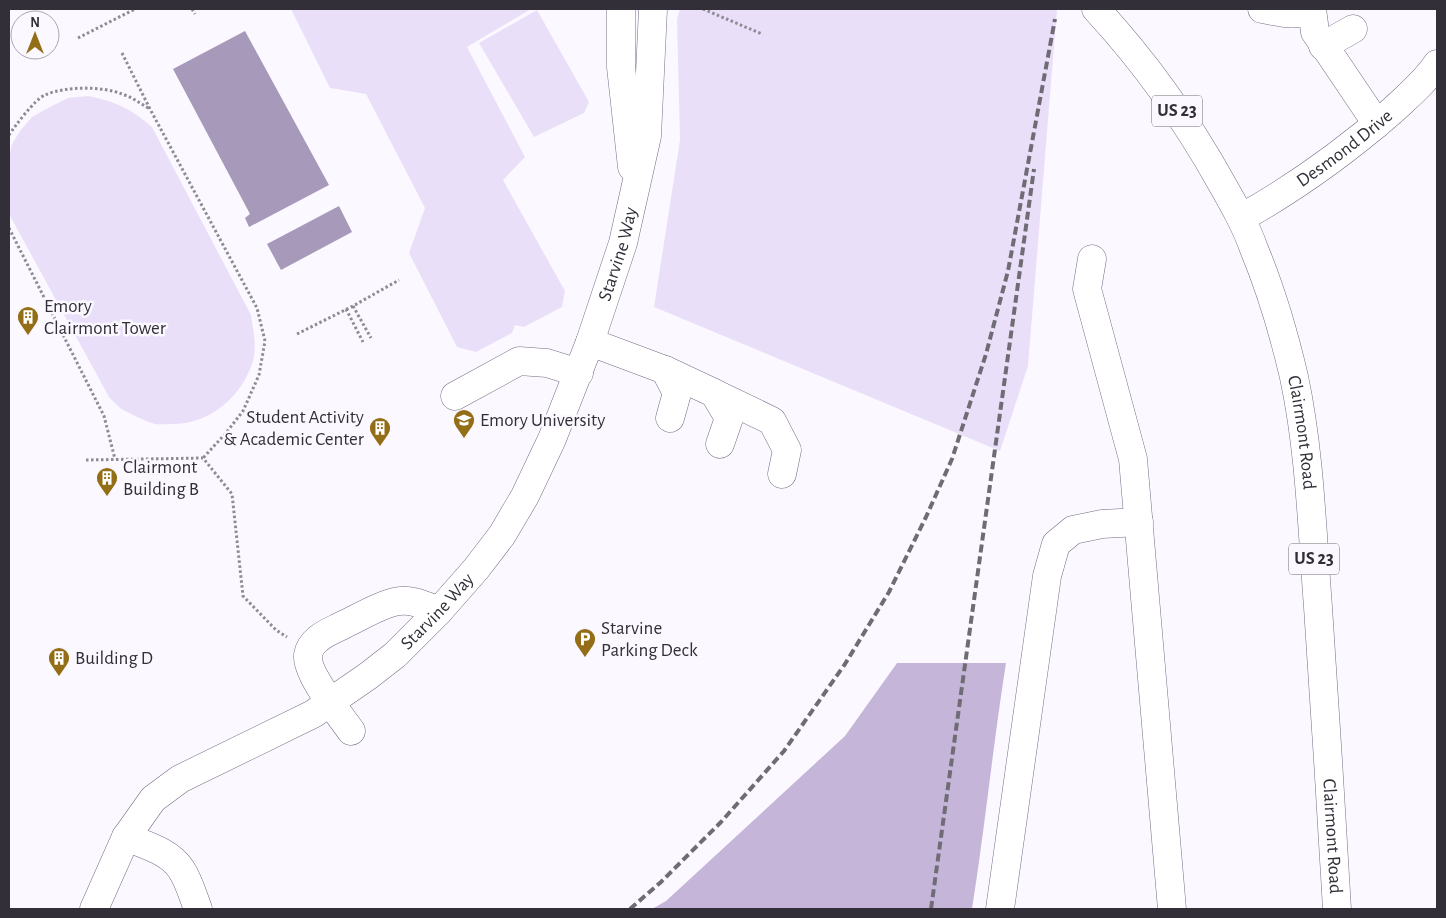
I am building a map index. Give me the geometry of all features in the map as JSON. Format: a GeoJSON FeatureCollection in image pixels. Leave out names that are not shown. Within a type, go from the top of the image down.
{"type":"FeatureCollection","features":[{"type":"Feature","properties":{"kind":"street","name":"Starvine Way"},"geometry":{"type":"LineString","coordinates":[[621,9],[621,67],[634,193]]}},
{"type":"Feature","properties":{"kind":"street","name":"Starvine Way"},"geometry":{"type":"LineString","coordinates":[[94,909],[126,837],[153,798],[180,779],[295,724],[330,702],[395,655],[476,569],[502,534],[525,496],[552,439],[579,373],[624,243],[647,136],[653,9]]}},
{"type":"Feature","properties":{"kind":"street","name":"Clairmont Road"},"geometry":{"type":"LineString","coordinates":[[1096,9],[1147,70],[1182,118],[1213,167],[1241,218],[1254,247],[1282,330],[1294,379],[1308,473],[1327,734],[1337,909]]}},
{"type":"Feature","properties":{"kind":"street"},"geometry":{"type":"LineString","coordinates":[[1262,9],[1292,13],[1304,12],[1310,9],[1315,32],[1323,46],[1377,124]]}},
{"type":"Feature","properties":{"kind":"street"},"geometry":{"type":"LineString","coordinates":[[1323,46],[1353,29]]}},
{"type":"Feature","properties":{"kind":"street","name":"Desmond Drive"},"geometry":{"type":"LineString","coordinates":[[1241,218],[1273,200],[1377,124],[1408,96],[1437,64]]}},
{"type":"Feature","properties":{"kind":"street"},"geometry":{"type":"LineString","coordinates":[[1092,259],[1087,288],[1133,459],[1172,909]]}},
{"type":"Feature","properties":{"kind":"street"},"geometry":{"type":"LineString","coordinates":[[590,342],[665,370],[772,421],[787,450],[782,474]]}},
{"type":"Feature","properties":{"kind":"street"},"geometry":{"type":"LineString","coordinates":[[455,396],[519,361],[547,363],[579,373]]}},
{"type":"Feature","properties":{"kind":"street"},"geometry":{"type":"LineString","coordinates":[[665,370],[678,393],[670,418]]}},
{"type":"Feature","properties":{"kind":"street"},"geometry":{"type":"LineString","coordinates":[[714,393],[729,418],[720,444]]}},
{"type":"Feature","properties":{"kind":"street"},"geometry":{"type":"LineString","coordinates":[[1000,909],[1047,576],[1056,544],[1073,530],[1102,524],[1139,522]]}},
{"type":"Feature","properties":{"kind":"street"},"geometry":{"type":"LineString","coordinates":[[351,731],[314,678],[308,661],[312,644],[322,636],[367,613],[395,602],[417,602],[438,611]]}},
{"type":"Feature","properties":{"kind":"street"},"geometry":{"type":"LineString","coordinates":[[126,837],[173,860],[184,876],[198,909]]}},
{"type":"Feature","properties":{"kind":"path"},"geometry":{"type":"LineString","coordinates":[[78,38],[135,9]]}},
{"type":"Feature","properties":{"kind":"path"},"geometry":{"type":"LineString","coordinates":[[192,9],[195,14]]}},
{"type":"Feature","properties":{"kind":"path"},"geometry":{"type":"LineString","coordinates":[[702,9],[762,34]]}},
{"type":"Feature","properties":{"kind":"path"},"geometry":{"type":"LineString","coordinates":[[86,460],[204,458],[243,411],[260,375],[265,341],[256,308],[122,53]]}},
{"type":"Feature","properties":{"kind":"path"},"geometry":{"type":"LineString","coordinates":[[9,136],[18,121],[44,95],[73,88],[100,89],[122,94],[150,109]]}},
{"type":"Feature","properties":{"kind":"path"},"geometry":{"type":"LineString","coordinates":[[9,228],[104,416],[115,459]]}},
{"type":"Feature","properties":{"kind":"path"},"geometry":{"type":"LineString","coordinates":[[297,334],[399,280]]}},
{"type":"Feature","properties":{"kind":"path"},"geometry":{"type":"LineString","coordinates":[[353,306],[371,338]]}},
{"type":"Feature","properties":{"kind":"path"},"geometry":{"type":"LineString","coordinates":[[346,309],[363,342]]}},
{"type":"Feature","properties":{"kind":"path"},"geometry":{"type":"LineString","coordinates":[[204,458],[232,494],[243,596],[276,630],[310,650]]}},
{"type":"Feature","properties":{"kind":"shaded area"},"geometry":{"type":"Polygon","coordinates":[[[291,9],[531,9],[467,47],[525,157],[503,180],[565,291],[562,307],[524,327],[515,325],[512,333],[476,352],[457,347],[409,253],[425,208],[366,94],[330,88],[291,9]]]}},
{"type":"Feature","properties":{"kind":"shaded area"},"geometry":{"type":"Polygon","coordinates":[[[680,9],[1057,9],[1028,366],[1000,451],[654,307],[680,140],[677,19],[680,9]]]}},
{"type":"Feature","properties":{"kind":"shaded area"},"geometry":{"type":"Polygon","coordinates":[[[537,10],[589,102],[584,113],[534,137],[479,43],[537,10]]]}},
{"type":"Feature","properties":{"kind":"shaded area"},"geometry":{"type":"Polygon","coordinates":[[[245,31],[329,185],[249,227],[245,218],[250,214],[173,69],[245,31]]]}},
{"type":"Feature","properties":{"kind":"shaded area"},"geometry":{"type":"Polygon","coordinates":[[[88,96],[106,100],[122,107],[137,115],[152,127],[251,315],[255,349],[248,374],[232,397],[211,414],[198,420],[185,423],[155,424],[143,420],[117,406],[109,397],[9,214],[9,156],[12,144],[20,131],[32,117],[48,108],[68,98],[88,96]]]}},
{"type":"Feature","properties":{"kind":"shaded area"},"geometry":{"type":"Polygon","coordinates":[[[339,206],[352,232],[281,270],[267,244],[339,206]]]}},
{"type":"Feature","properties":{"kind":"shaded area"},"geometry":{"type":"Polygon","coordinates":[[[897,663],[1006,663],[972,909],[652,909],[666,901],[845,736],[897,663]]]}},
{"type":"Feature","properties":{"kind":"railway"},"geometry":{"type":"LineString","coordinates":[[630,909],[661,882],[721,822],[784,751],[845,664],[889,592],[926,517],[952,459],[986,354],[1008,271],[1055,19]]}},
{"type":"Feature","properties":{"kind":"railway"},"geometry":{"type":"LineString","coordinates":[[931,909],[1034,169]]}},
{"type":"Feature","properties":{"kind":"place","name":"Emory Clairmont Tower"},"geometry":{"type":"Point","coordinates":[28,336]}},
{"type":"Feature","properties":{"kind":"place","name":"Emory University"},"geometry":{"type":"Point","coordinates":[464,439]}},
{"type":"Feature","properties":{"kind":"place","name":"Student Activity & Academic Center"},"geometry":{"type":"Point","coordinates":[380,447]}},
{"type":"Feature","properties":{"kind":"place","name":"Clairmont Building B"},"geometry":{"type":"Point","coordinates":[107,497]}},
{"type":"Feature","properties":{"kind":"place","name":"Starvine Parking Deck"},"geometry":{"type":"Point","coordinates":[585,658]}},
{"type":"Feature","properties":{"kind":"place","name":"Building D"},"geometry":{"type":"Point","coordinates":[59,677]}}]}
